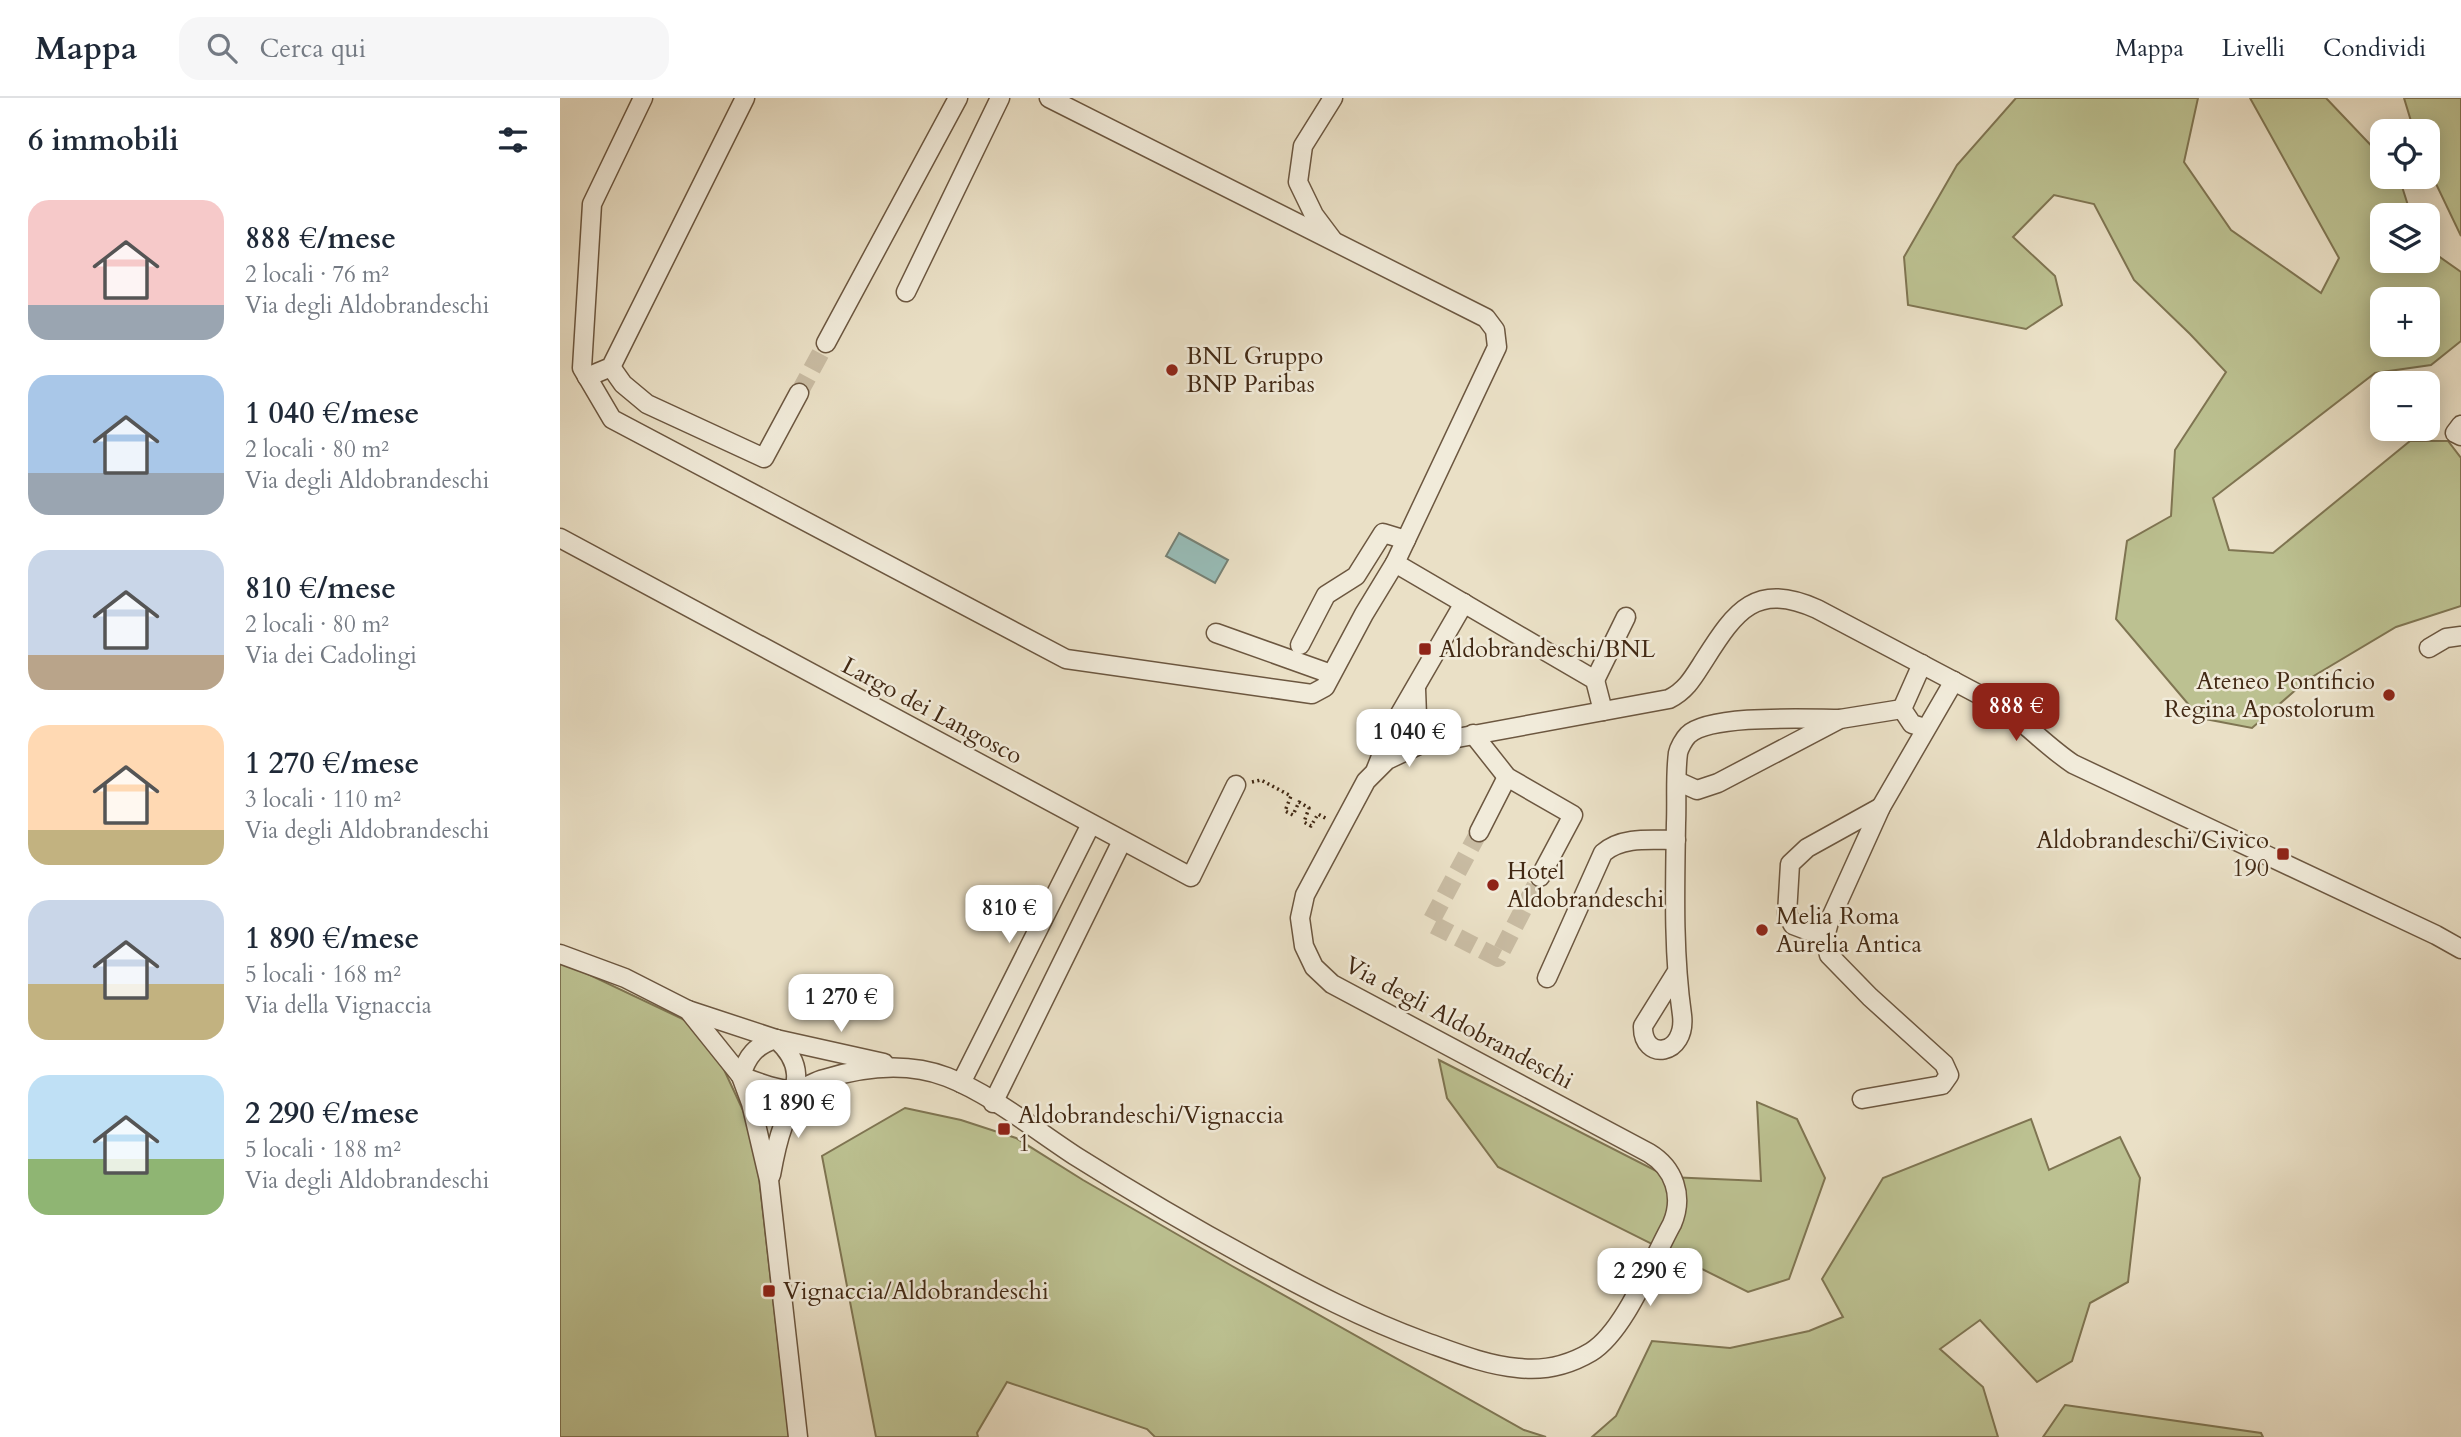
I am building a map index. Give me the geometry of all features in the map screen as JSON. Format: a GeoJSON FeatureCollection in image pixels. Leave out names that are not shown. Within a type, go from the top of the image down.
{"type":"FeatureCollection","features":[{"type":"Feature","properties":{"kind":"street"},"geometry":{"type":"LineString","coordinates":[[643,98],[592,204],[582,368],[612,419],[1066,659],[1312,694],[1325,687],[1395,563],[1497,347],[1495,330],[1486,318],[1049,98]]}},
{"type":"Feature","properties":{"kind":"street"},"geometry":{"type":"LineString","coordinates":[[587,377],[611,367],[745,98]]}},
{"type":"Feature","properties":{"kind":"street"},"geometry":{"type":"LineString","coordinates":[[826,343],[958,98]]}},
{"type":"Feature","properties":{"kind":"street"},"geometry":{"type":"LineString","coordinates":[[906,292],[1000,98]]}},
{"type":"Feature","properties":{"kind":"street"},"geometry":{"type":"LineString","coordinates":[[1333,98],[1303,146],[1298,182],[1314,215],[1334,242]]}},
{"type":"Feature","properties":{"kind":"street"},"geometry":{"type":"LineString","coordinates":[[611,367],[623,384],[647,404],[764,458],[799,393]]}},
{"type":"Feature","properties":{"kind":"street"},"geometry":{"type":"LineString","coordinates":[[2461,425],[2455,433],[2461,436]]}},
{"type":"Feature","properties":{"kind":"street"},"geometry":{"type":"LineString","coordinates":[[1300,645],[1326,595],[1356,576],[1383,533],[1406,540]]}},
{"type":"Feature","properties":{"kind":"street","name":"Largo dei Langosco"},"geometry":{"type":"LineString","coordinates":[[560,538],[1191,877],[1236,785]]}},
{"type":"Feature","properties":{"kind":"street"},"geometry":{"type":"LineString","coordinates":[[1395,563],[1595,680]]}},
{"type":"Feature","properties":{"kind":"street","name":"Via degli Aldobrandeschi"},"geometry":{"type":"LineString","coordinates":[[796,1090],[844,1073],[898,1066],[934,1072],[961,1083],[1080,1159],[1210,1236],[1344,1308],[1395,1331],[1476,1359],[1519,1368],[1556,1366],[1580,1357],[1598,1347],[1615,1331],[1674,1220],[1677,1195],[1671,1175],[1663,1164],[1649,1153],[1356,998],[1321,975],[1310,961],[1304,946],[1300,912],[1306,891],[1366,781],[1376,769],[1410,747],[1430,742],[1658,701],[1678,694],[1692,682],[1724,630],[1736,616],[1750,605],[1766,598],[1783,597],[1804,603],[2009,712],[2073,764],[2424,929],[2461,949]]}},
{"type":"Feature","properties":{"kind":"street"},"geometry":{"type":"LineString","coordinates":[[1376,769],[1394,724],[1464,603]]}},
{"type":"Feature","properties":{"kind":"street"},"geometry":{"type":"LineString","coordinates":[[1602,711],[1595,680],[1626,617]]}},
{"type":"Feature","properties":{"kind":"street"},"geometry":{"type":"LineString","coordinates":[[1216,633],[1331,674]]}},
{"type":"Feature","properties":{"kind":"street"},"geometry":{"type":"LineString","coordinates":[[2429,648],[2445,638],[2461,636]]}},
{"type":"Feature","properties":{"kind":"street"},"geometry":{"type":"LineString","coordinates":[[1902,709],[1923,664]]}},
{"type":"Feature","properties":{"kind":"street"},"geometry":{"type":"LineString","coordinates":[[1862,1099],[1942,1085],[1948,1079],[1944,1064],[1870,998],[1829,955],[1825,937],[1829,922],[1881,807],[1954,681]]}},
{"type":"Feature","properties":{"kind":"street"},"geometry":{"type":"LineString","coordinates":[[1416,689],[1417,716],[1430,742]]}},
{"type":"Feature","properties":{"kind":"street"},"geometry":{"type":"LineString","coordinates":[[1676,973],[1678,751],[1688,735],[1702,726],[1721,721],[1840,719],[1902,709]]}},
{"type":"Feature","properties":{"kind":"street"},"geometry":{"type":"LineString","coordinates":[[1902,709],[1912,724],[1925,728]]}},
{"type":"Feature","properties":{"kind":"street"},"geometry":{"type":"LineString","coordinates":[[1677,781],[1697,790],[1718,783],[1840,719]]}},
{"type":"Feature","properties":{"kind":"street"},"geometry":{"type":"LineString","coordinates":[[1473,734],[1507,777],[1573,815],[1540,877]]}},
{"type":"Feature","properties":{"kind":"street"},"geometry":{"type":"LineString","coordinates":[[1479,832],[1507,777]]}},
{"type":"Feature","properties":{"kind":"street"},"geometry":{"type":"LineString","coordinates":[[1825,937],[1793,925],[1787,914],[1790,864],[1807,848],[1881,807]]}},
{"type":"Feature","properties":{"kind":"street"},"geometry":{"type":"LineString","coordinates":[[961,1083],[1091,824]]}},
{"type":"Feature","properties":{"kind":"street"},"geometry":{"type":"LineString","coordinates":[[1548,978],[1603,853],[1610,846],[1637,840],[1676,840]]}},
{"type":"Feature","properties":{"kind":"street"},"geometry":{"type":"LineString","coordinates":[[993,1103],[1122,841]]}},
{"type":"Feature","properties":{"kind":"street"},"geometry":{"type":"LineString","coordinates":[[560,954],[625,978],[688,1010],[776,1039],[898,1066]]}},
{"type":"Feature","properties":{"kind":"street"},"geometry":{"type":"LineString","coordinates":[[688,1010],[741,1076],[751,1103],[769,1180],[798,1437]]}},
{"type":"Feature","properties":{"kind":"street"},"geometry":{"type":"LineString","coordinates":[[741,1076],[745,1062],[753,1051],[776,1039]]}},
{"type":"Feature","properties":{"kind":"street"},"geometry":{"type":"LineString","coordinates":[[769,1180],[780,1133],[796,1090],[793,1059],[776,1039]]}},
{"type":"Feature","properties":{"kind":"street"},"geometry":{"type":"LineString","coordinates":[[741,1076],[796,1090]]}},
{"type":"Feature","properties":{"kind":"path"},"geometry":{"type":"LineString","coordinates":[[1261,780],[1292,796],[1285,811],[1293,815],[1299,802],[1309,808],[1304,822],[1311,826],[1318,814],[1342,826]]}},
{"type":"Feature","properties":{"kind":"green space"},"geometry":{"type":"Polygon","coordinates":[[[2016,98],[2198,98],[2184,162],[2231,230],[2321,293],[2339,258],[2250,98],[2326,98],[2370,144],[2370,189],[2403,189],[2407,203],[2370,203],[2370,273],[2440,273],[2440,257],[2461,272],[2461,341],[2431,365],[2370,371],[2370,377],[2213,498],[2229,550],[2273,553],[2410,441],[2448,441],[2461,458],[2461,606],[2396,627],[2307,680],[2252,728],[2200,718],[2116,619],[2127,541],[2171,516],[2175,450],[2226,372],[2134,280],[2094,204],[2054,195],[2013,237],[2055,276],[2062,305],[2026,329],[1908,305],[1904,257],[1957,165],[2016,98]]]}},
{"type":"Feature","properties":{"kind":"green space"},"geometry":{"type":"Polygon","coordinates":[[[2404,98],[2461,98],[2461,236],[2438,189],[2440,119],[2410,119],[2404,98]]]}},
{"type":"Feature","properties":{"kind":"green space"},"geometry":{"type":"Polygon","coordinates":[[[560,961],[691,1023],[720,1061],[754,1134],[789,1437],[560,1437],[560,961]]]}},
{"type":"Feature","properties":{"kind":"green space"},"geometry":{"type":"Polygon","coordinates":[[[1439,1060],[1668,1177],[1761,1181],[1757,1102],[1797,1119],[1825,1178],[1789,1279],[1748,1292],[1498,1167],[1447,1098],[1439,1060]]]}},
{"type":"Feature","properties":{"kind":"green space"},"geometry":{"type":"Polygon","coordinates":[[[905,1108],[961,1120],[1016,1138],[1232,1266],[1524,1430],[1546,1437],[1155,1437],[1147,1429],[1007,1382],[977,1433],[978,1437],[876,1437],[822,1156],[905,1108]]]}},
{"type":"Feature","properties":{"kind":"green space"},"geometry":{"type":"Polygon","coordinates":[[[2031,1119],[2049,1170],[2120,1137],[2140,1178],[2128,1282],[2090,1303],[2072,1361],[2037,1382],[1980,1320],[1940,1349],[1983,1387],[1998,1437],[1592,1437],[1616,1416],[1652,1341],[1730,1348],[1809,1331],[1843,1317],[1822,1279],[1883,1178],[2031,1119]]]}},
{"type":"Feature","properties":{"kind":"green space"},"geometry":{"type":"Polygon","coordinates":[[[2065,1405],[2261,1433],[2263,1437],[2043,1437],[2065,1405]]]}},
{"type":"Feature","properties":{"kind":"water"},"geometry":{"type":"Polygon","coordinates":[[[1179,533],[1228,560],[1215,583],[1166,556],[1179,533]]]}},
{"type":"Feature","properties":{"kind":"tunnel"},"geometry":{"type":"LineString","coordinates":[[799,393],[826,343]]}},
{"type":"Feature","properties":{"kind":"tunnel"},"geometry":{"type":"LineString","coordinates":[[1479,832],[1430,923],[1498,958],[1540,877]]}},
{"type":"Feature","properties":{"kind":"place","name":"BNL Gruppo BNP Paribas"},"geometry":{"type":"Point","coordinates":[1172,370]}},
{"type":"Feature","properties":{"kind":"place","name":"Aldobrandeschi/BNL"},"geometry":{"type":"Point","coordinates":[1425,649]}},
{"type":"Feature","properties":{"kind":"place","name":"Ateneo Pontificio Regina Apostolorum"},"geometry":{"type":"Point","coordinates":[2389,695]}},
{"type":"Feature","properties":{"kind":"place","name":"Aldobrandeschi/Civico 190"},"geometry":{"type":"Point","coordinates":[2283,854]}},
{"type":"Feature","properties":{"kind":"place","name":"Hotel Aldobrandeschi"},"geometry":{"type":"Point","coordinates":[1493,885]}},
{"type":"Feature","properties":{"kind":"place","name":"Melia Roma Aurelia Antica"},"geometry":{"type":"Point","coordinates":[1762,930]}},
{"type":"Feature","properties":{"kind":"place","name":"Aldobrandeschi/Vignaccia 1"},"geometry":{"type":"Point","coordinates":[1004,1129]}},
{"type":"Feature","properties":{"kind":"place","name":"Vignaccia/Aldobrandeschi"},"geometry":{"type":"Point","coordinates":[769,1291]}}]}
